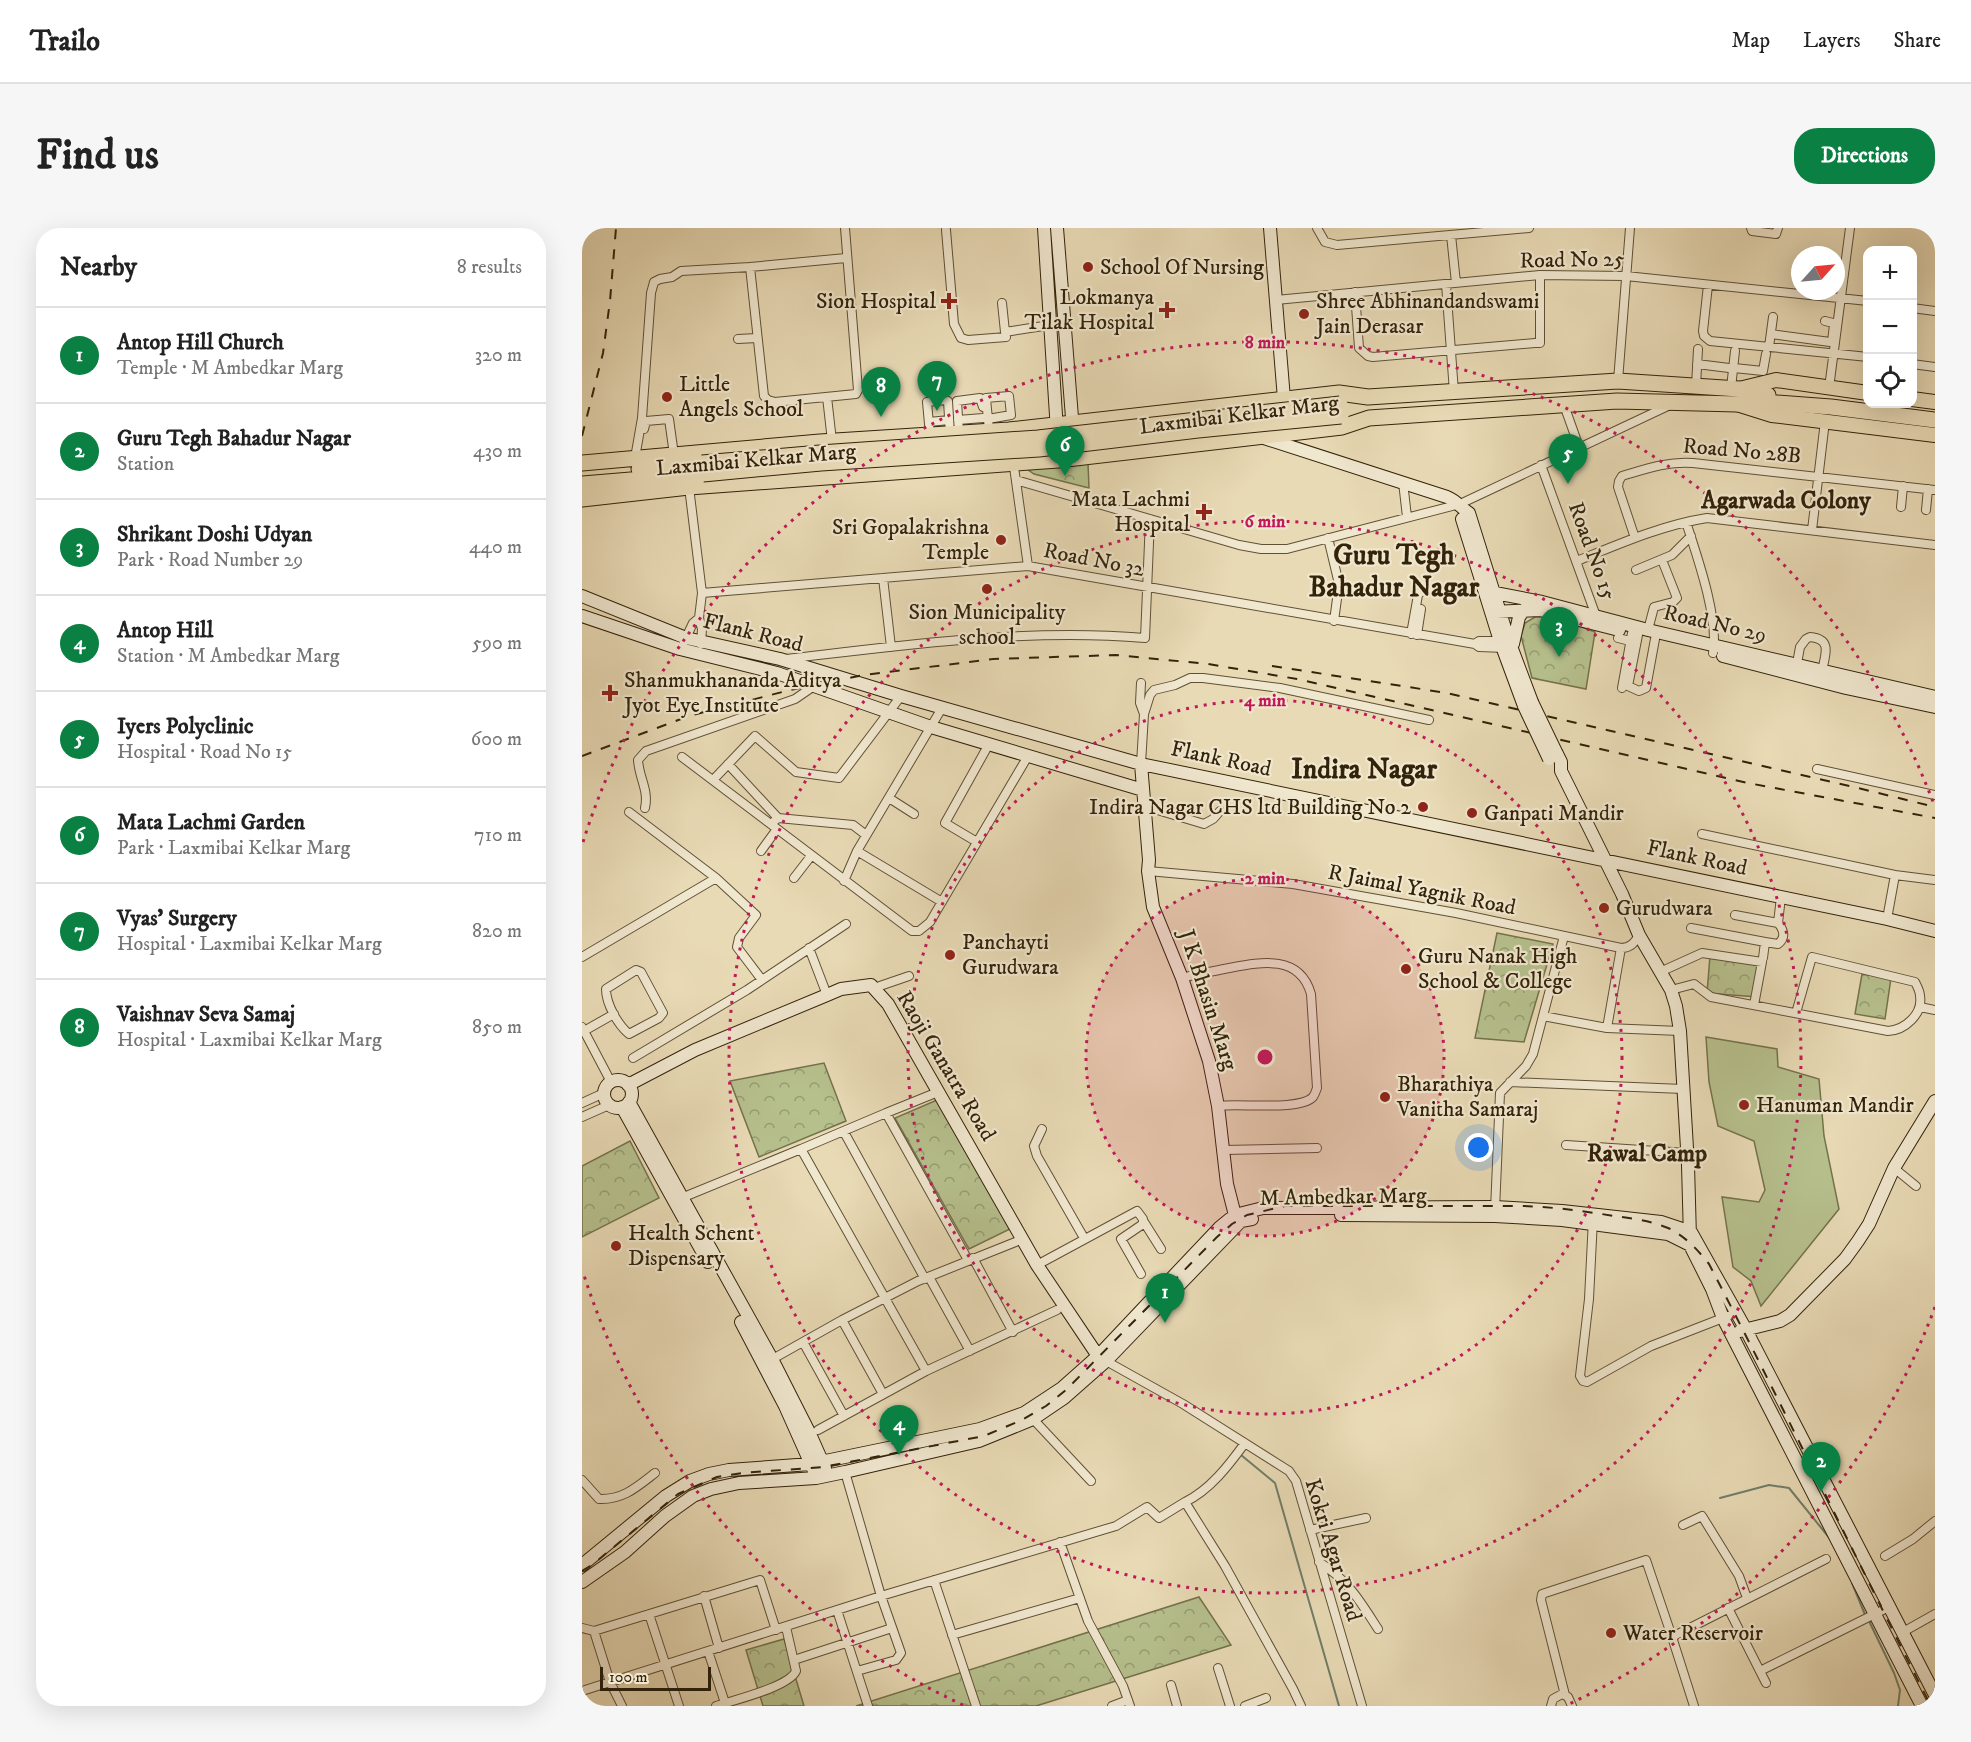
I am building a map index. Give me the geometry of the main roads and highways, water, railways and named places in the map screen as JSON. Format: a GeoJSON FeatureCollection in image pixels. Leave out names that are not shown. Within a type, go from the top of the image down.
{"type":"FeatureCollection","features":[{"type":"Feature","properties":{"kind":"highway","name":"Laxmibai Kelkar Marg"},"geometry":{"type":"LineString","coordinates":[[582,463],[832,441],[929,428],[986,425],[1009,430],[1339,393],[1368,397],[1618,381],[1741,391]]}},
{"type":"Feature","properties":{"kind":"highway","name":"Laxmibai Kelkar Marg"},"geometry":{"type":"LineString","coordinates":[[582,499],[686,487],[1058,459],[1342,428],[1369,418],[1617,401],[1674,403],[1741,391]]}},
{"type":"Feature","properties":{"kind":"highway"},"geometry":{"type":"LineString","coordinates":[[1741,391],[1935,415]]}},
{"type":"Feature","properties":{"kind":"highway"},"geometry":{"type":"LineString","coordinates":[[1741,391],[1831,407],[1935,420]]}},
{"type":"Feature","properties":{"kind":"highway"},"geometry":{"type":"LineString","coordinates":[[582,484],[820,453],[1038,438],[1341,410],[1368,397]]}},
{"type":"Feature","properties":{"kind":"highway"},"geometry":{"type":"LineString","coordinates":[[1341,410],[1369,418]]}},
{"type":"Feature","properties":{"kind":"highway"},"geometry":{"type":"LineString","coordinates":[[677,455],[702,469]]}},
{"type":"Feature","properties":{"kind":"highway"},"geometry":{"type":"LineString","coordinates":[[582,474],[702,469]]}},
{"type":"Feature","properties":{"kind":"highway"},"geometry":{"type":"LineString","coordinates":[[686,487],[702,469]]}},
{"type":"Feature","properties":{"kind":"main road"},"geometry":{"type":"LineString","coordinates":[[1044,228],[1058,459]]}},
{"type":"Feature","properties":{"kind":"main road"},"geometry":{"type":"LineString","coordinates":[[1057,228],[1075,457]]}},
{"type":"Feature","properties":{"kind":"main road"},"geometry":{"type":"LineString","coordinates":[[1270,228],[1284,399]]}},
{"type":"Feature","properties":{"kind":"main road","name":"Laxmibai Kelkar Marg"},"geometry":{"type":"LineString","coordinates":[[1741,391],[1776,380],[1863,392]]}},
{"type":"Feature","properties":{"kind":"main road","name":"Laxmibai Kelkar Marg"},"geometry":{"type":"LineString","coordinates":[[1741,391],[1772,415],[1935,435]]}},
{"type":"Feature","properties":{"kind":"main road"},"geometry":{"type":"LineString","coordinates":[[1917,400],[1935,402]]}},
{"type":"Feature","properties":{"kind":"main road"},"geometry":{"type":"LineString","coordinates":[[1263,437],[1448,497],[1469,513],[1490,594],[1528,704],[1553,756],[1561,762],[1561,771],[1640,934],[1671,990],[1676,1006],[1680,1031],[1690,1245],[1712,1289],[1723,1318],[1873,1615],[1922,1706]]}},
{"type":"Feature","properties":{"kind":"main road"},"geometry":{"type":"LineString","coordinates":[[1490,594],[1542,602],[1641,636],[1714,650],[1796,670],[1846,688],[1935,707]]}},
{"type":"Feature","properties":{"kind":"main road","name":"Flank Road"},"geometry":{"type":"LineString","coordinates":[[582,596],[683,644]]}},
{"type":"Feature","properties":{"kind":"main road"},"geometry":{"type":"LineString","coordinates":[[1506,644],[1525,609]]}},
{"type":"Feature","properties":{"kind":"main road"},"geometry":{"type":"LineString","coordinates":[[1496,611],[1540,610],[1596,620]]}},
{"type":"Feature","properties":{"kind":"main road"},"geometry":{"type":"LineString","coordinates":[[582,616],[700,648],[931,727],[1143,790]]}},
{"type":"Feature","properties":{"kind":"main road","name":"Flank Road"},"geometry":{"type":"LineString","coordinates":[[700,648],[780,659],[942,708],[1141,764],[1935,931]]}},
{"type":"Feature","properties":{"kind":"main road"},"geometry":{"type":"LineString","coordinates":[[1796,670],[1822,671],[1935,697]]}},
{"type":"Feature","properties":{"kind":"main road","name":"J K Bhasin Marg"},"geometry":{"type":"LineString","coordinates":[[1141,764],[1151,867],[1160,916],[1209,1038],[1238,1219]]}},
{"type":"Feature","properties":{"kind":"main road","name":"Raoji Ganatra Road"},"geometry":{"type":"LineString","coordinates":[[817,1463],[768,1362],[737,1305],[678,1199],[615,1098],[620,1080],[628,1085],[695,1050],[841,989],[871,985],[888,1004],[1037,1265],[1102,1359]]}},
{"type":"Feature","properties":{"kind":"main road"},"geometry":{"type":"LineString","coordinates":[[1732,1334],[1745,1328],[1780,1321],[1790,1315],[1845,1258],[1869,1224],[1894,1168],[1935,1101]]}},
{"type":"Feature","properties":{"kind":"main road"},"geometry":{"type":"LineString","coordinates":[[582,1565],[666,1496],[690,1481],[710,1474],[729,1470],[817,1463],[942,1444],[979,1441],[1033,1419],[1064,1398],[1102,1359],[1219,1228],[1263,1208],[1495,1212],[1562,1220],[1661,1222],[1691,1232],[1745,1328],[1935,1695]]}},
{"type":"Feature","properties":{"kind":"main road"},"geometry":{"type":"LineString","coordinates":[[1592,1219],[1668,1234],[1690,1245]]}},
{"type":"Feature","properties":{"kind":"main road"},"geometry":{"type":"LineString","coordinates":[[582,1582],[625,1552],[665,1516],[693,1496],[711,1489],[739,1483],[845,1472],[942,1444],[1024,1413],[1102,1359]]}},
{"type":"Feature","properties":{"kind":"main road"},"geometry":{"type":"LineString","coordinates":[[1792,1452],[1806,1446]]}},
{"type":"Feature","properties":{"kind":"main road"},"geometry":{"type":"LineString","coordinates":[[817,1463],[821,1476]]}},
{"type":"Feature","properties":{"kind":"waterway"},"geometry":{"type":"LineString","coordinates":[[1241,1455],[1275,1483],[1339,1706]]}},
{"type":"Feature","properties":{"kind":"waterway"},"geometry":{"type":"LineString","coordinates":[[1720,1498],[1769,1485],[1789,1488],[1831,1540]]}},
{"type":"Feature","properties":{"kind":"waterway"},"geometry":{"type":"LineString","coordinates":[[1852,1583],[1866,1617]]}},
{"type":"Feature","properties":{"kind":"waterway"},"geometry":{"type":"LineString","coordinates":[[1869,1621],[1900,1690],[1898,1706]]}},
{"type":"Feature","properties":{"kind":"railway"},"geometry":{"type":"LineString","coordinates":[[582,436],[603,353],[616,228]]}},
{"type":"Feature","properties":{"kind":"railway"},"geometry":{"type":"LineString","coordinates":[[582,756],[689,716],[790,690],[864,675],[993,659],[1116,655],[1208,664],[1297,679],[1748,783],[1935,818]]}},
{"type":"Feature","properties":{"kind":"railway"},"geometry":{"type":"LineString","coordinates":[[1272,666],[1447,693],[1935,807]]}},
{"type":"Feature","properties":{"kind":"railway"},"geometry":{"type":"LineString","coordinates":[[582,1571],[678,1494],[717,1477],[823,1467],[984,1436],[1022,1420],[1046,1406],[1066,1390],[1217,1237],[1247,1215],[1285,1206],[1557,1208],[1635,1219],[1662,1226],[1685,1239],[1709,1264],[1931,1706]]}},
{"type":"Feature","properties":{"kind":"place","name":"School Of Nursing"},"geometry":{"type":"Point","coordinates":[1088,267]}},
{"type":"Feature","properties":{"kind":"place","name":"Sion Hospital"},"geometry":{"type":"Point","coordinates":[949,301]}},
{"type":"Feature","properties":{"kind":"place","name":"Lokmanya Tilak Hospital"},"geometry":{"type":"Point","coordinates":[1167,310]}},
{"type":"Feature","properties":{"kind":"place","name":"Shree Abhinandandswami Jain Derasar"},"geometry":{"type":"Point","coordinates":[1304,314]}},
{"type":"Feature","properties":{"kind":"place","name":"Little Angels School"},"geometry":{"type":"Point","coordinates":[667,397]}},
{"type":"Feature","properties":{"kind":"place","name":"Vyas' Surgery"},"geometry":{"type":"Point","coordinates":[937,411]}},
{"type":"Feature","properties":{"kind":"place","name":"Vaishnav Seva Samaj"},"geometry":{"type":"Point","coordinates":[881,417]}},
{"type":"Feature","properties":{"kind":"place","name":"Mata Lachmi Garden"},"geometry":{"type":"Point","coordinates":[1065,476]}},
{"type":"Feature","properties":{"kind":"place","name":"Iyers Polyclinic"},"geometry":{"type":"Point","coordinates":[1568,484]}},
{"type":"Feature","properties":{"kind":"place","name":"Mata Lachmi Hospital"},"geometry":{"type":"Point","coordinates":[1204,512]}},
{"type":"Feature","properties":{"kind":"place","name":"Sri Gopalakrishna Temple"},"geometry":{"type":"Point","coordinates":[1001,540]}},
{"type":"Feature","properties":{"kind":"place","name":"Sion Municipality school"},"geometry":{"type":"Point","coordinates":[987,589]}},
{"type":"Feature","properties":{"kind":"place","name":"Shrikant Doshi Udyan"},"geometry":{"type":"Point","coordinates":[1559,657]}},
{"type":"Feature","properties":{"kind":"place","name":"Shanmukhananda Aditya Jyot Eye Institute"},"geometry":{"type":"Point","coordinates":[610,693]}},
{"type":"Feature","properties":{"kind":"place","name":"Indira Nagar CHS ltd Building No 2"},"geometry":{"type":"Point","coordinates":[1423,807]}},
{"type":"Feature","properties":{"kind":"place","name":"Ganpati Mandir"},"geometry":{"type":"Point","coordinates":[1472,813]}},
{"type":"Feature","properties":{"kind":"place","name":"Gurudwara"},"geometry":{"type":"Point","coordinates":[1604,908]}},
{"type":"Feature","properties":{"kind":"place","name":"Panchayti Gurudwara"},"geometry":{"type":"Point","coordinates":[950,955]}},
{"type":"Feature","properties":{"kind":"place","name":"Guru Nanak High School & College"},"geometry":{"type":"Point","coordinates":[1406,969]}},
{"type":"Feature","properties":{"kind":"place","name":"Bharathiya Vanitha Samaraj"},"geometry":{"type":"Point","coordinates":[1385,1097]}},
{"type":"Feature","properties":{"kind":"place","name":"Hanuman Mandir"},"geometry":{"type":"Point","coordinates":[1744,1105]}},
{"type":"Feature","properties":{"kind":"place","name":"Health Schent Dispensary"},"geometry":{"type":"Point","coordinates":[616,1246]}},
{"type":"Feature","properties":{"kind":"place","name":"Antop Hill Church"},"geometry":{"type":"Point","coordinates":[1165,1323]}},
{"type":"Feature","properties":{"kind":"place","name":"Antop Hill"},"geometry":{"type":"Point","coordinates":[899,1455]}},
{"type":"Feature","properties":{"kind":"place","name":"Guru Tegh Bahadur Nagar"},"geometry":{"type":"Point","coordinates":[1821,1492]}},
{"type":"Feature","properties":{"kind":"place","name":"Water Reservoir"},"geometry":{"type":"Point","coordinates":[1611,1633]}},
{"type":"Feature","properties":{"kind":"district","name":"Agarwada Colony"},"geometry":{"type":"Point","coordinates":[1786,501]}},
{"type":"Feature","properties":{"kind":"district","name":"Guru Tegh Bahadur Nagar"},"geometry":{"type":"Point","coordinates":[1394,571]}},
{"type":"Feature","properties":{"kind":"district","name":"Indira Nagar"},"geometry":{"type":"Point","coordinates":[1364,769]}},
{"type":"Feature","properties":{"kind":"district","name":"Rawal Camp"},"geometry":{"type":"Point","coordinates":[1647,1154]}}]}
